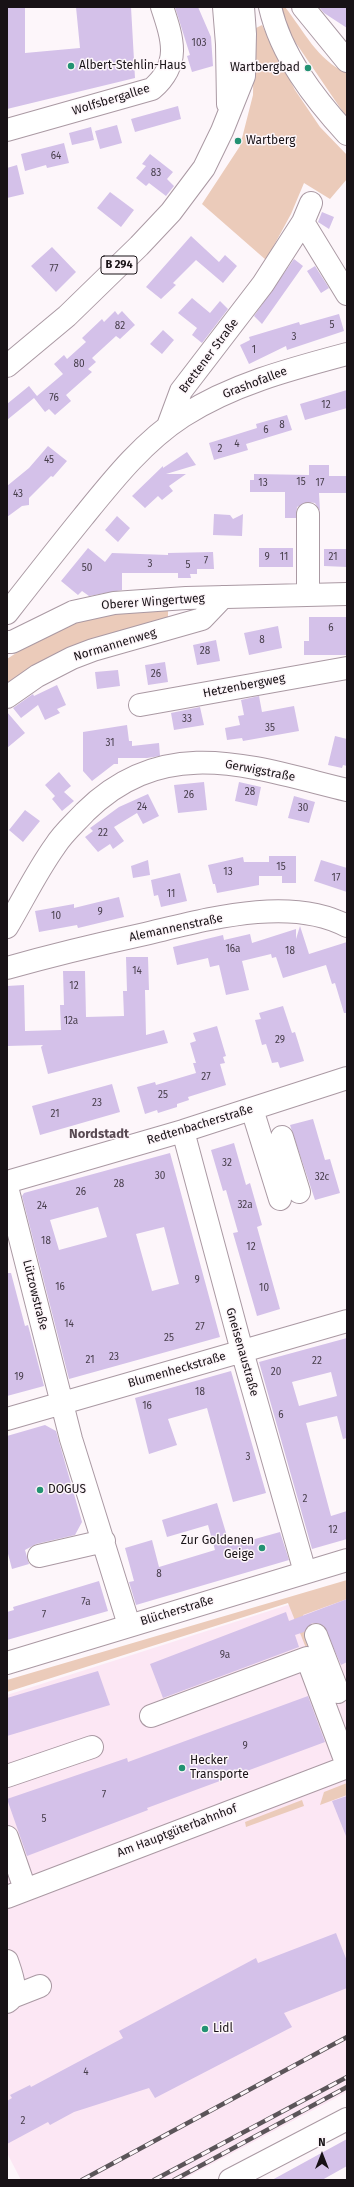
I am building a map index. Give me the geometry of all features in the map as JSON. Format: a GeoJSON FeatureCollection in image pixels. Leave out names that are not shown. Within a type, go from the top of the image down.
{"type":"FeatureCollection","features":[{"type":"Feature","properties":{"kind":"street","name":"Wolfsbergallee"},"geometry":{"type":"LineString","coordinates":[[7,130],[152,89],[166,74],[171,62],[172,38],[162,7]]}},
{"type":"Feature","properties":{"kind":"street","name":"B 294"},"geometry":{"type":"LineString","coordinates":[[224,7],[227,44],[228,116]]}},
{"type":"Feature","properties":{"kind":"street","name":"B 294"},"geometry":{"type":"LineString","coordinates":[[7,366],[67,316],[139,246],[170,212],[204,168],[215,148],[244,76],[245,34],[242,7]]}},
{"type":"Feature","properties":{"kind":"street"},"geometry":{"type":"LineString","coordinates":[[270,7],[278,30],[295,68],[347,134]]}},
{"type":"Feature","properties":{"kind":"street"},"geometry":{"type":"LineString","coordinates":[[303,7],[347,61]]}},
{"type":"Feature","properties":{"kind":"street","name":"Brettener Straße"},"geometry":{"type":"LineString","coordinates":[[7,612],[114,478],[135,456],[168,426],[181,391],[263,284],[307,213],[347,294]]}},
{"type":"Feature","properties":{"kind":"street","name":"Grashofallee"},"geometry":{"type":"LineString","coordinates":[[168,426],[199,407],[255,381],[347,354]]}},
{"type":"Feature","properties":{"kind":"street"},"geometry":{"type":"LineString","coordinates":[[308,514],[308,594]]}},
{"type":"Feature","properties":{"kind":"street","name":"Oberer Wingertweg"},"geometry":{"type":"LineString","coordinates":[[7,642],[12,642],[73,612],[94,606],[172,599],[347,594]]}},
{"type":"Feature","properties":{"kind":"street","name":"Normannenweg"},"geometry":{"type":"LineString","coordinates":[[7,697],[36,676],[72,658],[93,650],[202,619],[223,597]]}},
{"type":"Feature","properties":{"kind":"street","name":"Hetzenbergweg"},"geometry":{"type":"LineString","coordinates":[[140,705],[347,668]]}},
{"type":"Feature","properties":{"kind":"street","name":"Gerwigstraße"},"geometry":{"type":"LineString","coordinates":[[7,927],[55,846],[71,827],[99,798],[128,780],[147,772],[166,766],[210,762],[245,766],[347,790]]}},
{"type":"Feature","properties":{"kind":"street","name":"Alemannenstraße"},"geometry":{"type":"LineString","coordinates":[[7,968],[68,951],[243,914],[267,912],[305,913],[347,926]]}},
{"type":"Feature","properties":{"kind":"street","name":"Redtenbacherstraße"},"geometry":{"type":"LineString","coordinates":[[7,1182],[182,1131],[347,1078]]}},
{"type":"Feature","properties":{"kind":"street"},"geometry":{"type":"LineString","coordinates":[[252,1109],[287,1186],[282,1137]]}},
{"type":"Feature","properties":{"kind":"street","name":"Gneisenaustraße"},"geometry":{"type":"LineString","coordinates":[[182,1131],[242,1351],[305,1572]]}},
{"type":"Feature","properties":{"kind":"street","name":"Lützowstraße"},"geometry":{"type":"LineString","coordinates":[[7,1187],[81,1472],[104,1541],[129,1625]]}},
{"type":"Feature","properties":{"kind":"street","name":"Blumenheckstraße"},"geometry":{"type":"LineString","coordinates":[[7,1419],[347,1321]]}},
{"type":"Feature","properties":{"kind":"street"},"geometry":{"type":"LineString","coordinates":[[39,1556],[104,1541]]}},
{"type":"Feature","properties":{"kind":"street","name":"Blücherstraße"},"geometry":{"type":"LineString","coordinates":[[7,1663],[347,1560]]}},
{"type":"Feature","properties":{"kind":"street"},"geometry":{"type":"LineString","coordinates":[[316,1635],[338,1692]]}},
{"type":"Feature","properties":{"kind":"street"},"geometry":{"type":"LineString","coordinates":[[151,1716],[307,1658],[347,1766]]}},
{"type":"Feature","properties":{"kind":"street"},"geometry":{"type":"LineString","coordinates":[[7,1776],[92,1747]]}},
{"type":"Feature","properties":{"kind":"street","name":"Am Hauptgüterbahnhof"},"geometry":{"type":"LineString","coordinates":[[16,1893],[347,1766]]}},
{"type":"Feature","properties":{"kind":"street"},"geometry":{"type":"LineString","coordinates":[[7,1837],[16,1893]]}},
{"type":"Feature","properties":{"kind":"street"},"geometry":{"type":"LineString","coordinates":[[7,1961],[13,1978],[10,2000]]}},
{"type":"Feature","properties":{"kind":"street"},"geometry":{"type":"LineString","coordinates":[[10,2000],[40,1986]]}},
{"type":"Feature","properties":{"kind":"street"},"geometry":{"type":"LineString","coordinates":[[230,2180],[347,2119]]}},
{"type":"Feature","properties":{"kind":"shaded area"},"geometry":{"type":"Polygon","coordinates":[[[277,7],[285,7],[319,53],[327,61],[347,73],[347,118],[283,24],[277,7]]]}},
{"type":"Feature","properties":{"kind":"shaded area"},"geometry":{"type":"Polygon","coordinates":[[[262,25],[295,90],[320,127],[347,155],[347,179],[330,199],[304,183],[291,214],[266,260],[202,204],[240,146],[253,95],[254,29],[262,25]]]}},
{"type":"Feature","properties":{"kind":"shaded area"},"geometry":{"type":"Polygon","coordinates":[[[168,610],[168,623],[7,690],[7,659],[43,637],[69,625],[96,617],[117,613],[168,610]]]}},
{"type":"Feature","properties":{"kind":"shaded area"},"geometry":{"type":"Polygon","coordinates":[[[347,1580],[347,1599],[303,1615],[328,1679],[318,1678],[288,1603],[7,1692],[7,1680],[347,1580]]]}},
{"type":"Feature","properties":{"kind":"shaded area"},"geometry":{"type":"Polygon","coordinates":[[[347,1586],[347,2092],[182,2180],[21,2180],[7,2153],[7,1695],[347,1586]]]}},
{"type":"Feature","properties":{"kind":"shaded area"},"geometry":{"type":"Polygon","coordinates":[[[347,1783],[347,1795],[320,1805],[324,1792],[347,1783]]]}},
{"type":"Feature","properties":{"kind":"shaded area"},"geometry":{"type":"Polygon","coordinates":[[[302,1800],[304,1806],[246,1827],[245,1822],[302,1800]]]}},
{"type":"Feature","properties":{"kind":"building","name":"Albert-Stehlin-Haus"},"geometry":{"type":"Polygon","coordinates":[[[7,7],[25,7],[25,53],[80,48],[76,7],[131,7],[135,78],[7,109],[7,7]]]}},
{"type":"Feature","properties":{"kind":"building"},"geometry":{"type":"Polygon","coordinates":[[[175,7],[198,7],[211,37],[213,66],[192,72],[187,56],[190,55],[175,7]]]}},
{"type":"Feature","properties":{"kind":"building"},"geometry":{"type":"Polygon","coordinates":[[[319,7],[347,7],[347,28],[324,13],[319,7]]]}},
{"type":"Feature","properties":{"kind":"building"},"geometry":{"type":"Polygon","coordinates":[[[178,106],[181,119],[135,132],[131,119],[178,106]]]}},
{"type":"Feature","properties":{"kind":"building"},"geometry":{"type":"Polygon","coordinates":[[[117,125],[122,143],[100,149],[95,131],[117,125]]]}},
{"type":"Feature","properties":{"kind":"building"},"geometry":{"type":"Polygon","coordinates":[[[91,127],[94,140],[72,145],[69,133],[91,127]]]}},
{"type":"Feature","properties":{"kind":"building"},"geometry":{"type":"Polygon","coordinates":[[[64,143],[69,163],[47,168],[46,165],[25,171],[21,154],[64,143]]]}},
{"type":"Feature","properties":{"kind":"building"},"geometry":{"type":"Polygon","coordinates":[[[150,154],[173,172],[167,179],[174,186],[166,196],[149,183],[146,186],[136,178],[146,166],[142,164],[150,154]]]}},
{"type":"Feature","properties":{"kind":"building"},"geometry":{"type":"Polygon","coordinates":[[[17,165],[24,194],[7,198],[7,168],[17,165]]]}},
{"type":"Feature","properties":{"kind":"building"},"geometry":{"type":"Polygon","coordinates":[[[110,192],[134,210],[121,227],[97,208],[110,192]]]}},
{"type":"Feature","properties":{"kind":"building"},"geometry":{"type":"Polygon","coordinates":[[[322,212],[334,217],[329,229],[318,222],[322,212]]]}},
{"type":"Feature","properties":{"kind":"building"},"geometry":{"type":"Polygon","coordinates":[[[191,236],[219,262],[225,255],[237,266],[223,283],[196,260],[173,283],[176,285],[161,299],[146,287],[191,236]]]}},
{"type":"Feature","properties":{"kind":"building"},"geometry":{"type":"Polygon","coordinates":[[[52,247],[76,272],[56,292],[31,266],[52,247]]]}},
{"type":"Feature","properties":{"kind":"building"},"geometry":{"type":"Polygon","coordinates":[[[294,259],[303,266],[262,324],[254,316],[294,259]]]}},
{"type":"Feature","properties":{"kind":"building"},"geometry":{"type":"Polygon","coordinates":[[[315,266],[329,288],[321,293],[307,271],[315,266]]]}},
{"type":"Feature","properties":{"kind":"building"},"geometry":{"type":"Polygon","coordinates":[[[192,298],[210,313],[220,301],[228,309],[202,343],[192,335],[197,328],[178,313],[192,298]]]}},
{"type":"Feature","properties":{"kind":"building"},"geometry":{"type":"Polygon","coordinates":[[[115,311],[118,315],[122,311],[135,325],[120,339],[116,336],[92,358],[96,362],[88,369],[92,372],[66,395],[71,401],[55,415],[49,409],[45,412],[34,398],[7,420],[7,404],[29,386],[37,396],[63,374],[54,364],[64,355],[67,359],[86,342],[82,338],[102,319],[104,322],[115,311]]]}},
{"type":"Feature","properties":{"kind":"building"},"geometry":{"type":"Polygon","coordinates":[[[339,314],[344,331],[287,350],[286,346],[249,364],[240,345],[250,340],[249,337],[299,322],[300,325],[339,314]]]}},
{"type":"Feature","properties":{"kind":"building"},"geometry":{"type":"Polygon","coordinates":[[[163,330],[174,340],[162,354],[150,344],[163,330]]]}},
{"type":"Feature","properties":{"kind":"building"},"geometry":{"type":"Polygon","coordinates":[[[347,390],[347,408],[305,420],[300,404],[347,390]]]}},
{"type":"Feature","properties":{"kind":"building"},"geometry":{"type":"Polygon","coordinates":[[[287,415],[292,430],[246,444],[248,450],[214,460],[209,443],[257,428],[256,424],[287,415]]]}},
{"type":"Feature","properties":{"kind":"building"},"geometry":{"type":"Polygon","coordinates":[[[48,446],[67,461],[53,477],[51,476],[29,498],[29,505],[22,506],[7,517],[7,486],[29,468],[48,446]]]}},
{"type":"Feature","properties":{"kind":"building"},"geometry":{"type":"Polygon","coordinates":[[[187,452],[196,465],[166,474],[186,474],[169,486],[173,491],[162,500],[158,496],[145,508],[132,496],[163,466],[163,468],[187,452]]]}},
{"type":"Feature","properties":{"kind":"building"},"geometry":{"type":"Polygon","coordinates":[[[309,465],[329,465],[329,476],[347,476],[347,493],[319,493],[320,511],[315,503],[308,502],[297,507],[296,518],[285,518],[285,492],[250,492],[250,480],[254,480],[254,474],[309,475],[309,465]]]}},
{"type":"Feature","properties":{"kind":"building"},"geometry":{"type":"Polygon","coordinates":[[[214,514],[230,515],[233,519],[243,514],[242,536],[213,535],[214,514]]]}},
{"type":"Feature","properties":{"kind":"building"},"geometry":{"type":"Polygon","coordinates":[[[117,516],[130,528],[118,542],[105,530],[117,516]]]}},
{"type":"Feature","properties":{"kind":"building"},"geometry":{"type":"Polygon","coordinates":[[[88,548],[105,562],[112,553],[168,555],[168,553],[213,552],[214,569],[197,569],[197,574],[190,574],[191,578],[178,578],[178,573],[122,573],[122,590],[89,596],[82,591],[78,595],[61,581],[88,548]]]}},
{"type":"Feature","properties":{"kind":"building"},"geometry":{"type":"Polygon","coordinates":[[[259,548],[293,548],[293,567],[259,567],[259,548]]]}},
{"type":"Feature","properties":{"kind":"building"},"geometry":{"type":"Polygon","coordinates":[[[324,549],[347,549],[347,567],[324,566],[324,549]]]}},
{"type":"Feature","properties":{"kind":"building"},"geometry":{"type":"Polygon","coordinates":[[[309,617],[347,617],[347,655],[304,655],[304,641],[309,641],[309,617]]]}},
{"type":"Feature","properties":{"kind":"building"},"geometry":{"type":"Polygon","coordinates":[[[278,626],[282,648],[249,655],[244,633],[278,626]]]}},
{"type":"Feature","properties":{"kind":"building"},"geometry":{"type":"Polygon","coordinates":[[[216,640],[220,661],[197,665],[193,645],[216,640]]]}},
{"type":"Feature","properties":{"kind":"building"},"geometry":{"type":"Polygon","coordinates":[[[165,662],[168,682],[148,685],[145,665],[165,662]]]}},
{"type":"Feature","properties":{"kind":"building"},"geometry":{"type":"Polygon","coordinates":[[[118,670],[120,686],[97,689],[95,672],[118,670]]]}},
{"type":"Feature","properties":{"kind":"building"},"geometry":{"type":"Polygon","coordinates":[[[57,685],[66,705],[57,709],[60,713],[45,720],[38,705],[21,718],[13,708],[33,694],[34,696],[57,685]]]}},
{"type":"Feature","properties":{"kind":"building"},"geometry":{"type":"Polygon","coordinates":[[[259,696],[262,712],[294,706],[299,731],[243,741],[242,738],[227,740],[225,728],[240,725],[238,716],[244,715],[241,700],[259,696]]]}},
{"type":"Feature","properties":{"kind":"building"},"geometry":{"type":"Polygon","coordinates":[[[200,707],[204,725],[174,730],[171,713],[200,707]]]}},
{"type":"Feature","properties":{"kind":"building"},"geometry":{"type":"Polygon","coordinates":[[[7,712],[25,733],[7,748],[7,712]]]}},
{"type":"Feature","properties":{"kind":"building"},"geometry":{"type":"Polygon","coordinates":[[[127,725],[129,741],[132,741],[132,746],[159,743],[160,756],[147,758],[118,758],[118,764],[114,764],[92,781],[83,771],[83,732],[127,725]]]}},
{"type":"Feature","properties":{"kind":"building"},"geometry":{"type":"Polygon","coordinates":[[[335,736],[347,739],[347,766],[343,765],[342,768],[328,765],[335,736]]]}},
{"type":"Feature","properties":{"kind":"building"},"geometry":{"type":"Polygon","coordinates":[[[59,772],[71,786],[64,792],[74,801],[62,811],[52,799],[55,796],[45,785],[59,772]]]}},
{"type":"Feature","properties":{"kind":"building"},"geometry":{"type":"Polygon","coordinates":[[[204,782],[207,810],[178,813],[174,785],[204,782]]]}},
{"type":"Feature","properties":{"kind":"building"},"geometry":{"type":"Polygon","coordinates":[[[239,782],[261,787],[257,806],[235,801],[239,782]]]}},
{"type":"Feature","properties":{"kind":"building"},"geometry":{"type":"Polygon","coordinates":[[[148,794],[159,816],[143,824],[137,813],[114,827],[124,841],[113,849],[110,844],[98,852],[85,837],[93,831],[90,828],[119,807],[148,794]]]}},
{"type":"Feature","properties":{"kind":"building"},"geometry":{"type":"Polygon","coordinates":[[[294,796],[315,802],[309,823],[288,818],[294,796]]]}},
{"type":"Feature","properties":{"kind":"building"},"geometry":{"type":"Polygon","coordinates":[[[25,810],[40,821],[23,842],[9,830],[25,810]]]}},
{"type":"Feature","properties":{"kind":"building"},"geometry":{"type":"Polygon","coordinates":[[[269,856],[296,856],[296,883],[282,883],[282,876],[259,876],[259,885],[217,893],[208,865],[243,857],[244,862],[269,862],[269,856]]]}},
{"type":"Feature","properties":{"kind":"building"},"geometry":{"type":"Polygon","coordinates":[[[148,860],[150,875],[133,878],[131,866],[148,860]]]}},
{"type":"Feature","properties":{"kind":"building"},"geometry":{"type":"Polygon","coordinates":[[[321,860],[347,868],[347,892],[314,881],[321,860]]]}},
{"type":"Feature","properties":{"kind":"building"},"geometry":{"type":"Polygon","coordinates":[[[180,873],[187,901],[161,907],[158,895],[154,896],[151,880],[180,873]]]}},
{"type":"Feature","properties":{"kind":"building"},"geometry":{"type":"Polygon","coordinates":[[[119,897],[124,917],[78,928],[77,925],[39,932],[35,911],[74,904],[74,908],[119,897]]]}},
{"type":"Feature","properties":{"kind":"building"},"geometry":{"type":"Polygon","coordinates":[[[300,926],[309,954],[347,942],[347,1013],[344,1013],[335,983],[332,984],[326,965],[283,978],[276,957],[272,958],[271,954],[242,961],[249,990],[226,995],[219,965],[210,967],[208,958],[177,965],[173,947],[223,935],[224,940],[250,934],[252,943],[296,929],[296,939],[300,926]]]}},
{"type":"Feature","properties":{"kind":"building"},"geometry":{"type":"Polygon","coordinates":[[[126,957],[148,957],[149,990],[145,990],[146,1035],[164,1030],[168,1043],[48,1074],[41,1047],[43,1045],[7,1046],[7,986],[24,985],[25,1031],[61,1030],[60,1005],[64,1005],[63,971],[85,971],[86,1017],[124,1016],[123,991],[127,991],[126,957]]]}},
{"type":"Feature","properties":{"kind":"building"},"geometry":{"type":"Polygon","coordinates":[[[283,1006],[292,1033],[295,1032],[304,1061],[280,1068],[278,1062],[272,1063],[266,1044],[262,1045],[255,1020],[261,1019],[259,1013],[283,1006]]]}},
{"type":"Feature","properties":{"kind":"building"},"geometry":{"type":"Polygon","coordinates":[[[217,1026],[226,1056],[223,1057],[225,1063],[220,1064],[226,1085],[188,1097],[189,1100],[177,1104],[177,1107],[158,1113],[157,1110],[145,1114],[137,1087],[155,1082],[156,1085],[196,1073],[193,1063],[196,1063],[190,1043],[196,1041],[193,1033],[217,1026]]]}},
{"type":"Feature","properties":{"kind":"building"},"geometry":{"type":"Polygon","coordinates":[[[112,1084],[120,1112],[40,1135],[32,1106],[112,1084]]]}},
{"type":"Feature","properties":{"kind":"building"},"geometry":{"type":"Polygon","coordinates":[[[313,1119],[325,1160],[330,1159],[340,1193],[315,1200],[290,1125],[313,1119]]]}},
{"type":"Feature","properties":{"kind":"building"},"geometry":{"type":"Polygon","coordinates":[[[234,1143],[246,1185],[250,1183],[262,1225],[257,1227],[280,1309],[257,1316],[233,1233],[238,1232],[226,1190],[223,1191],[211,1150],[234,1143]]]}},
{"type":"Feature","properties":{"kind":"building"},"geometry":{"type":"Polygon","coordinates":[[[170,1153],[220,1337],[69,1379],[22,1196],[24,1193],[170,1153]],[[98,1207],[50,1220],[59,1250],[107,1237],[98,1207]],[[164,1227],[136,1234],[152,1291],[179,1284],[164,1227]]]}},
{"type":"Feature","properties":{"kind":"building"},"geometry":{"type":"Polygon","coordinates":[[[7,1273],[11,1273],[25,1326],[28,1325],[44,1386],[7,1396],[7,1273]]]}},
{"type":"Feature","properties":{"kind":"building"},"geometry":{"type":"Polygon","coordinates":[[[347,1338],[347,1438],[343,1439],[337,1416],[306,1423],[331,1516],[347,1511],[347,1539],[312,1549],[259,1362],[347,1338]],[[331,1372],[292,1382],[299,1406],[337,1396],[331,1372]]]}},
{"type":"Feature","properties":{"kind":"building"},"geometry":{"type":"Polygon","coordinates":[[[231,1371],[266,1493],[233,1502],[207,1408],[168,1419],[177,1445],[149,1454],[135,1398],[231,1371]]]}},
{"type":"Feature","properties":{"kind":"building","name":"DOGUS"},"geometry":{"type":"Polygon","coordinates":[[[45,1425],[56,1431],[82,1522],[75,1535],[36,1544],[25,1550],[29,1564],[12,1569],[7,1550],[7,1436],[45,1425]]]}},
{"type":"Feature","properties":{"kind":"building"},"geometry":{"type":"Polygon","coordinates":[[[217,1503],[230,1546],[280,1532],[289,1560],[136,1605],[129,1582],[134,1581],[125,1548],[152,1540],[159,1567],[215,1550],[208,1525],[167,1537],[162,1520],[217,1503]]]}},
{"type":"Feature","properties":{"kind":"building"},"geometry":{"type":"Polygon","coordinates":[[[99,1581],[108,1611],[7,1640],[7,1612],[14,1610],[13,1607],[99,1581]]]}},
{"type":"Feature","properties":{"kind":"building"},"geometry":{"type":"Polygon","coordinates":[[[347,1599],[347,1662],[341,1665],[324,1626],[318,1623],[312,1623],[304,1632],[295,1635],[299,1647],[163,1698],[150,1664],[286,1612],[289,1621],[347,1599]]]}},
{"type":"Feature","properties":{"kind":"building"},"geometry":{"type":"Polygon","coordinates":[[[98,1671],[110,1705],[7,1736],[7,1698],[98,1671]]]}},
{"type":"Feature","properties":{"kind":"building"},"geometry":{"type":"Polygon","coordinates":[[[308,1696],[325,1742],[147,1808],[148,1810],[27,1856],[7,1799],[127,1758],[128,1762],[308,1696]]]}},
{"type":"Feature","properties":{"kind":"building"},"geometry":{"type":"Polygon","coordinates":[[[347,1796],[347,1836],[346,1836],[332,1801],[347,1796]]]}},
{"type":"Feature","properties":{"kind":"building"},"geometry":{"type":"Polygon","coordinates":[[[336,1933],[347,1961],[347,1988],[284,2013],[292,2027],[155,2098],[149,2088],[74,2112],[50,2125],[48,2122],[7,2144],[7,2101],[12,2098],[10,2095],[30,2085],[31,2087],[123,2038],[119,2031],[256,1958],[258,1963],[336,1933]]]}},
{"type":"Feature","properties":{"kind":"building"},"geometry":{"type":"Polygon","coordinates":[[[347,2139],[347,2166],[322,2180],[272,2180],[347,2139]]]}},
{"type":"Feature","properties":{"kind":"railway"},"geometry":{"type":"LineString","coordinates":[[82,2180],[347,2037]]}},
{"type":"Feature","properties":{"kind":"railway"},"geometry":{"type":"LineString","coordinates":[[154,2180],[347,2077]]}},
{"type":"Feature","properties":{"kind":"railway"},"geometry":{"type":"LineString","coordinates":[[174,2180],[347,2087]]}},
{"type":"Feature","properties":{"kind":"place","name":"Albert-Stehlin-Haus"},"geometry":{"type":"Point","coordinates":[71,66]}},
{"type":"Feature","properties":{"kind":"place","name":"Wartbergbad"},"geometry":{"type":"Point","coordinates":[308,68]}},
{"type":"Feature","properties":{"kind":"place","name":"Wartberg"},"geometry":{"type":"Point","coordinates":[238,141]}},
{"type":"Feature","properties":{"kind":"place","name":"DOGUS"},"geometry":{"type":"Point","coordinates":[40,1490]}},
{"type":"Feature","properties":{"kind":"place","name":"Zur Goldenen Geige"},"geometry":{"type":"Point","coordinates":[262,1548]}},
{"type":"Feature","properties":{"kind":"place","name":"Hecker Transporte"},"geometry":{"type":"Point","coordinates":[182,1768]}},
{"type":"Feature","properties":{"kind":"place","name":"Lidl"},"geometry":{"type":"Point","coordinates":[205,2029]}},
{"type":"Feature","properties":{"kind":"district","name":"Nordstadt"},"geometry":{"type":"Point","coordinates":[99,1134]}}]}
